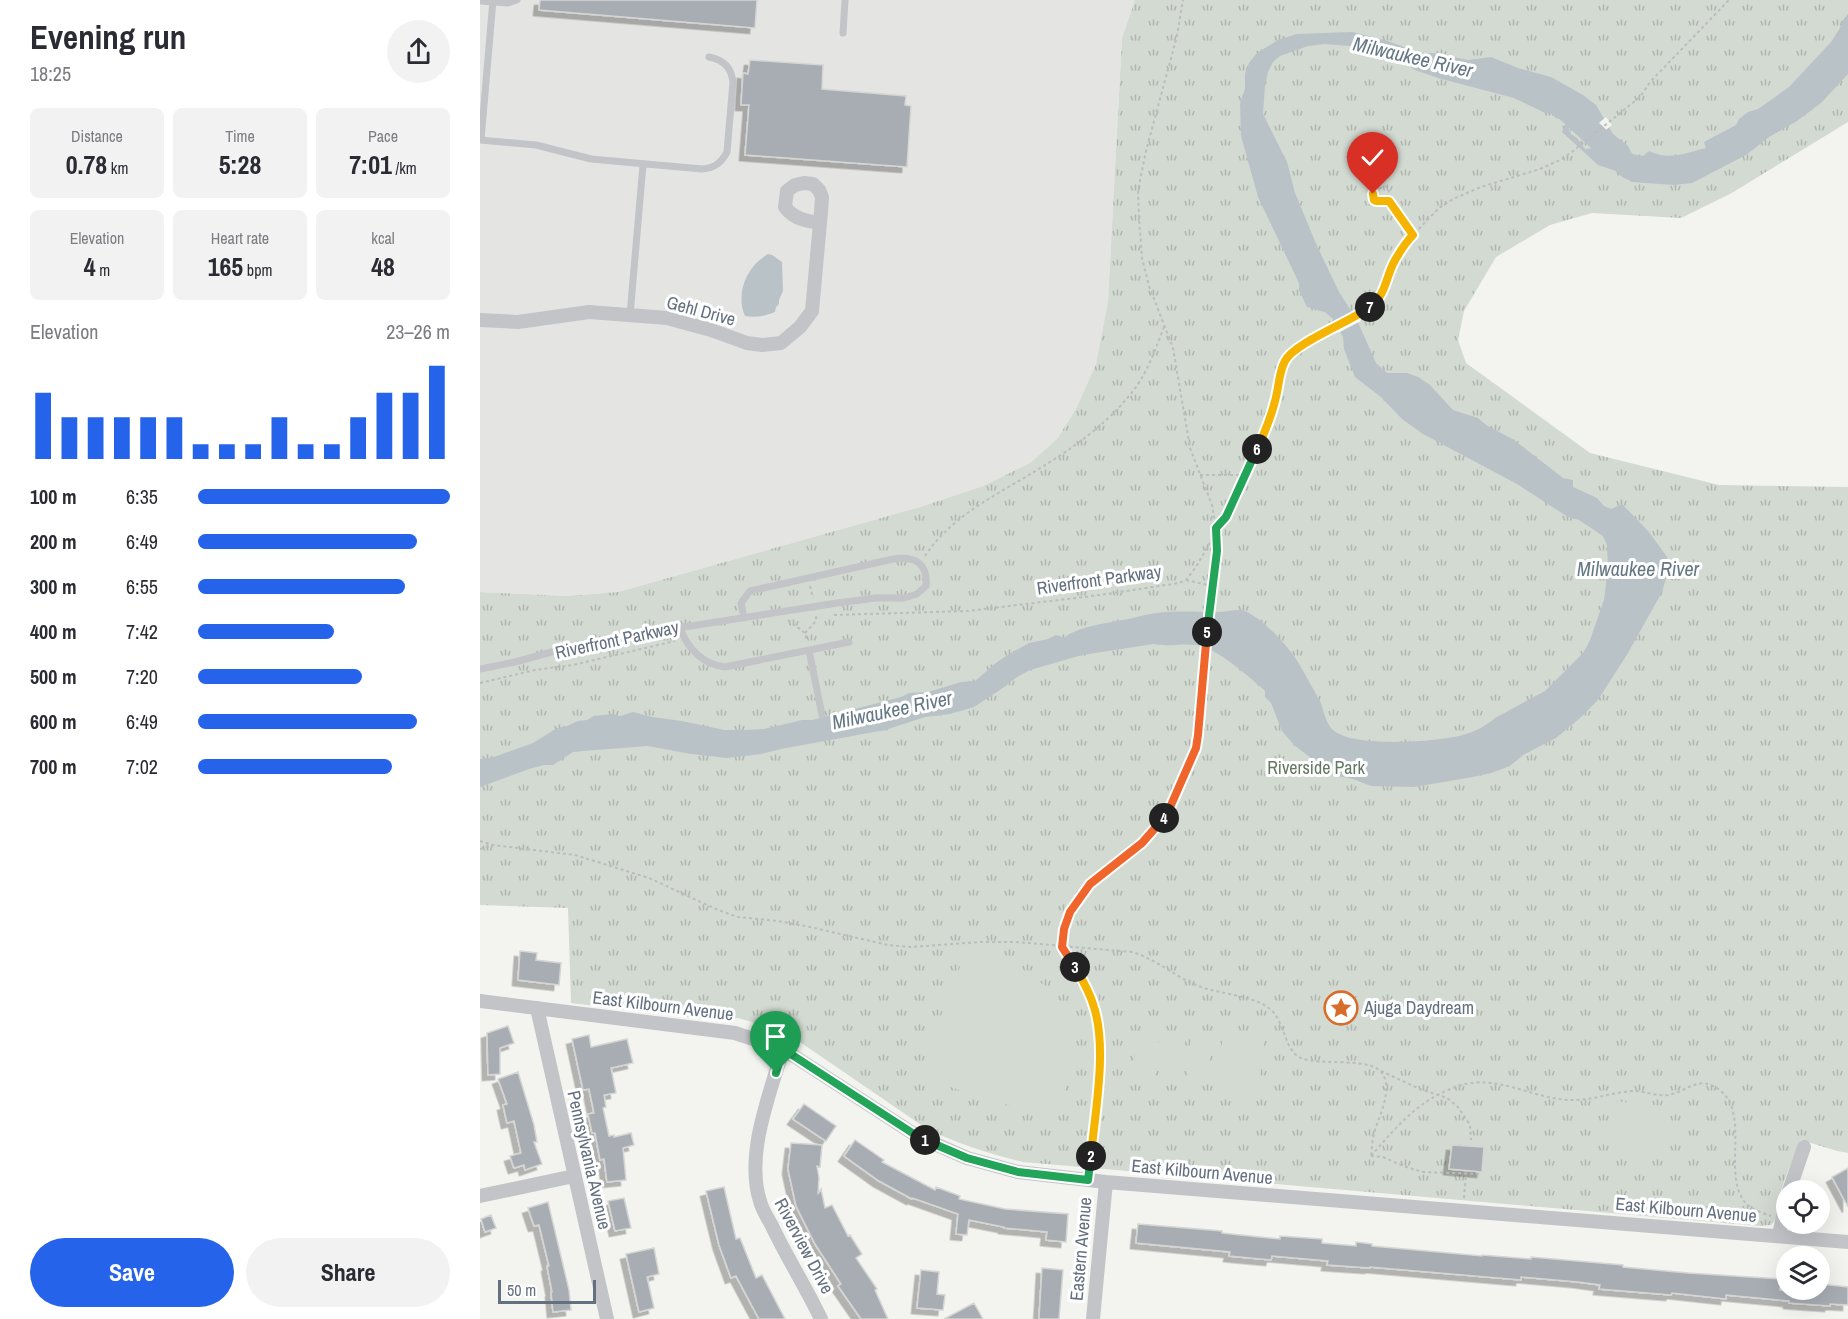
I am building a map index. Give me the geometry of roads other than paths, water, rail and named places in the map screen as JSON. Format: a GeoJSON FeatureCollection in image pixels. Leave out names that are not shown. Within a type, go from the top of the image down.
{"type":"FeatureCollection","features":[{"type":"Feature","properties":{"kind":"street","name":"Gehl Drive"},"geometry":{"type":"LineString","coordinates":[[480,320],[518,322],[589,312],[630,315],[668,318],[747,343],[762,345],[781,343],[800,327],[812,311],[820,224]]}},
{"type":"Feature","properties":{"kind":"street","name":"East Kilbourn Avenue"},"geometry":{"type":"LineString","coordinates":[[480,1001],[735,1033],[783,1049],[917,1136],[967,1158],[1018,1172],[1106,1182],[1848,1242]]}},
{"type":"Feature","properties":{"kind":"street","name":"Pennsylvania Avenue"},"geometry":{"type":"LineString","coordinates":[[537,1008],[607,1319]]}},
{"type":"Feature","properties":{"kind":"street","name":"Riverview Drive"},"geometry":{"type":"LineString","coordinates":[[783,1049],[756,1153],[759,1201],[782,1248],[810,1294],[821,1319]]}},
{"type":"Feature","properties":{"kind":"street"},"geometry":{"type":"LineString","coordinates":[[1793,1180],[1804,1147]]}},
{"type":"Feature","properties":{"kind":"street"},"geometry":{"type":"LineString","coordinates":[[480,1196],[574,1176]]}},
{"type":"Feature","properties":{"kind":"street","name":"Eastern Avenue"},"geometry":{"type":"LineString","coordinates":[[1093,1319],[1106,1182]]}},
{"type":"Feature","properties":{"kind":"lane"},"geometry":{"type":"LineString","coordinates":[[480,1],[508,3],[517,0]]}},
{"type":"Feature","properties":{"kind":"lane"},"geometry":{"type":"LineString","coordinates":[[843,33],[845,0]]}},
{"type":"Feature","properties":{"kind":"lane"},"geometry":{"type":"LineString","coordinates":[[493,1],[481,140],[536,145],[580,158],[643,165],[711,168],[723,160],[729,142],[733,81],[728,65],[709,57]]}},
{"type":"Feature","properties":{"kind":"lane"},"geometry":{"type":"LineString","coordinates":[[630,315],[643,165]]}},
{"type":"Feature","properties":{"kind":"lane"},"geometry":{"type":"LineString","coordinates":[[480,669],[577,645],[837,603],[876,598],[904,598],[917,594],[926,586],[927,575],[920,563],[907,557],[893,558],[750,591],[741,603],[744,618]]}},
{"type":"Feature","properties":{"kind":"lane"},"geometry":{"type":"LineString","coordinates":[[680,628],[684,639],[699,656],[725,667],[849,642]]}},
{"type":"Feature","properties":{"kind":"lane"},"geometry":{"type":"LineString","coordinates":[[809,650],[822,714]]}},
{"type":"Feature","properties":{"kind":"water"},"geometry":{"type":"Polygon","coordinates":[[[1848,14],[1848,74],[1821,103],[1746,155],[1692,183],[1674,185],[1632,182],[1616,171],[1598,165],[1562,132],[1566,121],[1552,114],[1514,98],[1438,78],[1415,70],[1405,63],[1350,46],[1324,44],[1308,46],[1280,56],[1273,62],[1268,72],[1263,114],[1287,162],[1295,193],[1317,246],[1339,292],[1357,320],[1376,363],[1387,373],[1407,373],[1418,377],[1430,385],[1453,410],[1478,418],[1486,425],[1514,440],[1563,478],[1573,480],[1573,487],[1597,498],[1604,506],[1611,509],[1622,504],[1649,532],[1667,557],[1669,569],[1662,592],[1628,653],[1598,700],[1556,738],[1523,755],[1510,766],[1473,777],[1414,787],[1371,786],[1333,775],[1294,745],[1282,731],[1271,703],[1265,697],[1265,691],[1232,664],[1204,647],[1154,644],[1082,655],[1030,670],[974,707],[950,714],[925,717],[885,730],[761,754],[727,758],[648,746],[573,752],[553,765],[529,769],[480,787],[480,759],[494,757],[533,743],[557,728],[594,716],[613,714],[620,716],[633,712],[724,730],[764,729],[802,720],[812,720],[909,693],[928,692],[961,682],[975,681],[997,662],[1029,643],[1056,635],[1064,638],[1079,630],[1099,624],[1168,612],[1239,610],[1253,615],[1269,628],[1292,653],[1320,701],[1328,724],[1343,736],[1396,742],[1435,740],[1463,735],[1484,726],[1545,691],[1584,652],[1604,600],[1608,567],[1607,545],[1603,536],[1579,520],[1568,517],[1517,484],[1423,434],[1402,419],[1381,397],[1355,377],[1344,349],[1343,337],[1333,319],[1325,312],[1307,307],[1299,290],[1299,283],[1258,197],[1241,136],[1240,103],[1245,89],[1245,74],[1249,63],[1257,53],[1278,40],[1297,34],[1352,32],[1385,40],[1420,53],[1434,53],[1468,60],[1491,57],[1518,68],[1551,77],[1583,95],[1596,105],[1613,134],[1628,146],[1632,154],[1643,156],[1649,151],[1671,156],[1706,148],[1704,142],[1736,125],[1739,119],[1748,112],[1758,109],[1789,87],[1831,42],[1848,14]],[[1571,123],[1568,126],[1571,134],[1585,149],[1597,148],[1602,152],[1606,144],[1585,123],[1580,125],[1571,123]]]}},
{"type":"Feature","properties":{"kind":"water"},"geometry":{"type":"Polygon","coordinates":[[[768,254],[782,262],[783,291],[779,304],[775,312],[764,316],[745,316],[741,298],[742,289],[754,266],[768,254]]]}},
{"type":"Feature","properties":{"kind":"waterway","name":"Milwaukee River"},"geometry":{"type":"LineString","coordinates":[[1560,103],[1629,167]]}},
{"type":"Feature","properties":{"kind":"place","name":"Ajuga Daydream"},"geometry":{"type":"Point","coordinates":[1341,1008]}},
{"type":"Feature","properties":{"kind":"park label","name":"Riverside Park"},"geometry":{"type":"Point","coordinates":[1316,768]}}]}
